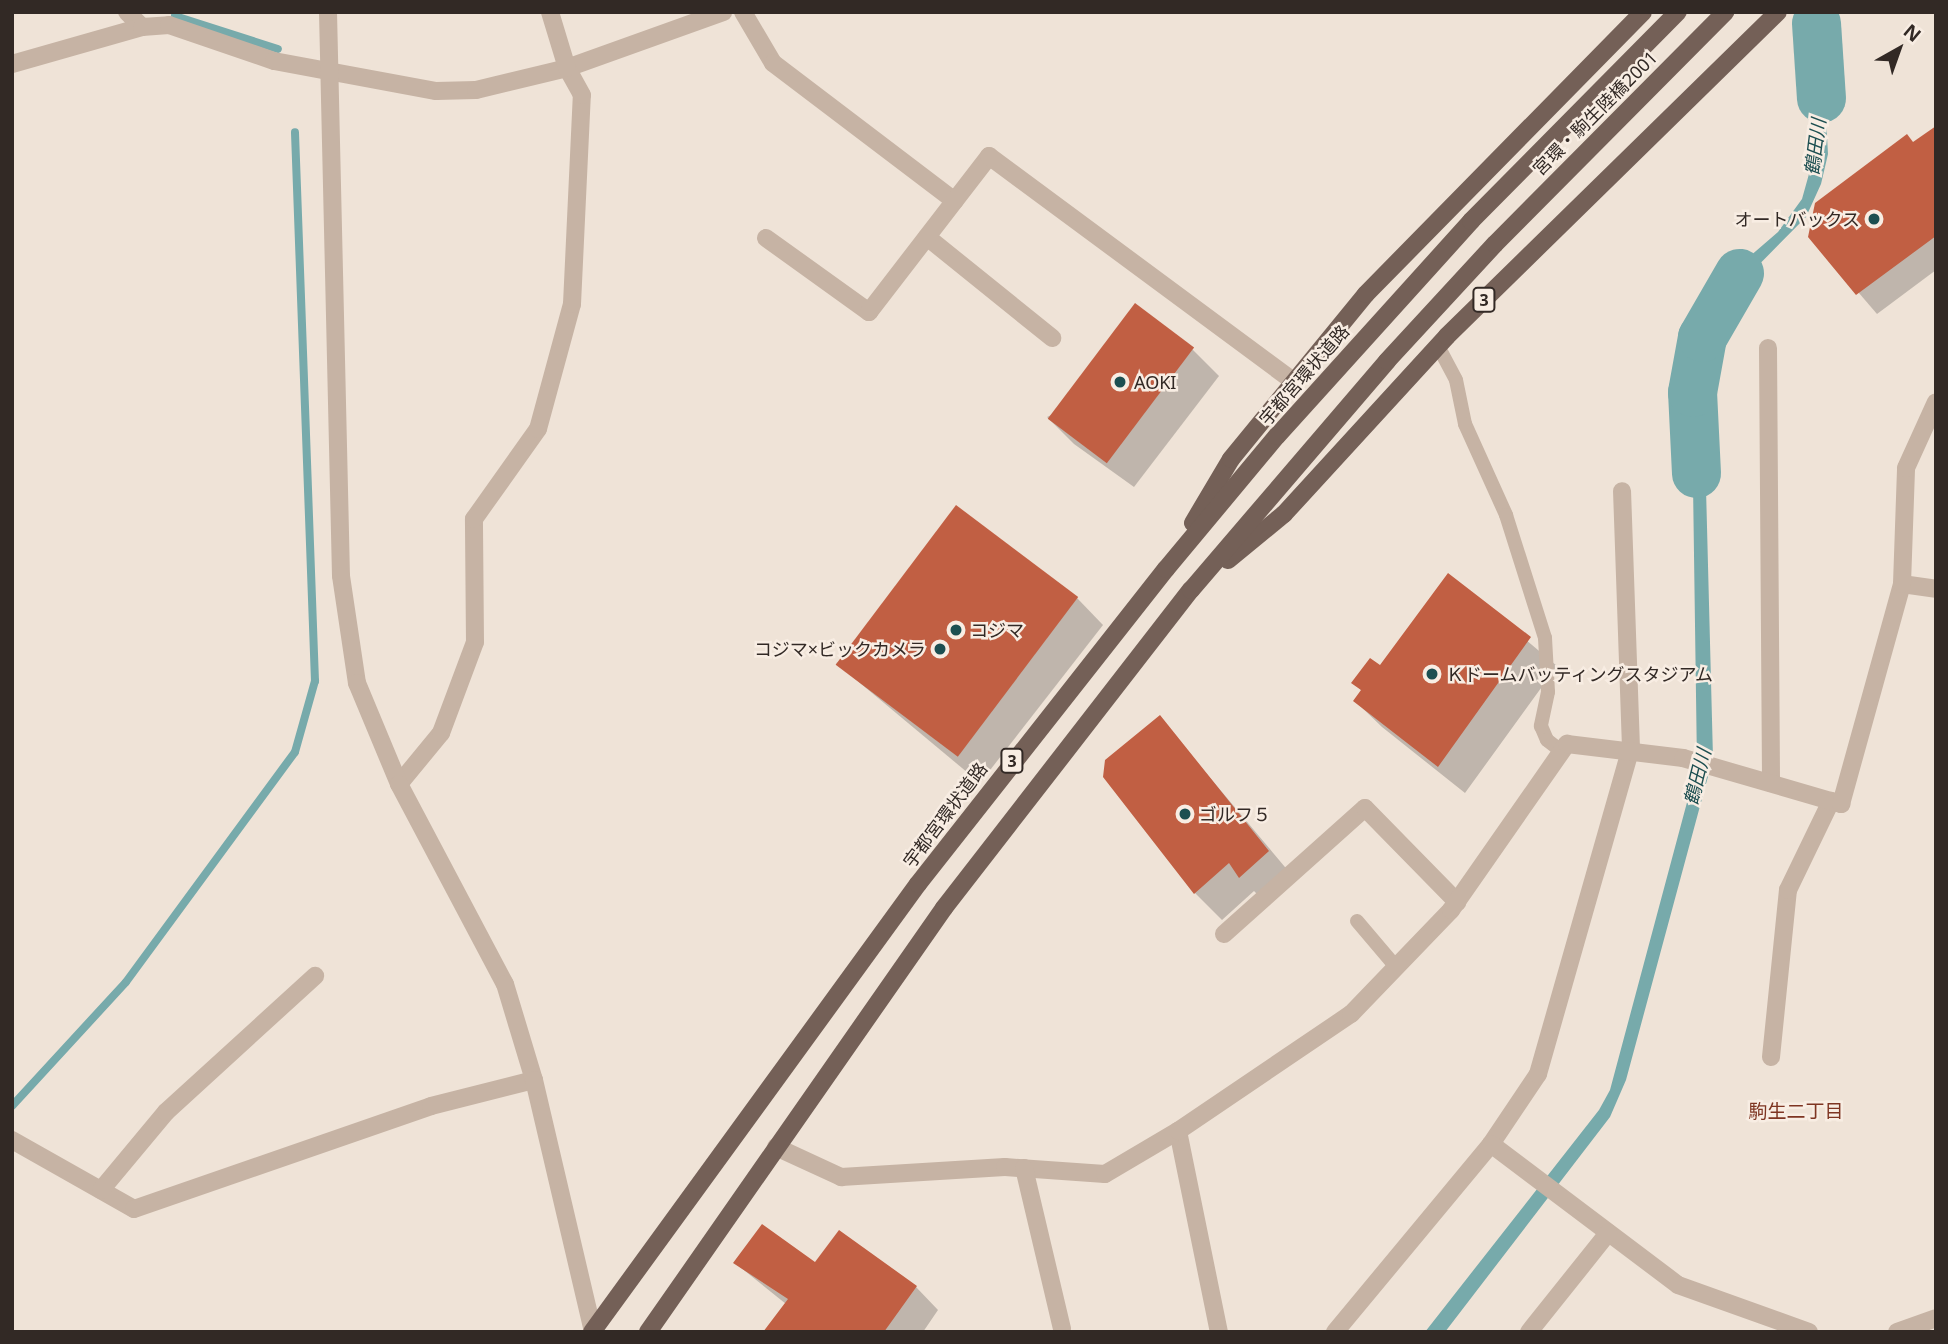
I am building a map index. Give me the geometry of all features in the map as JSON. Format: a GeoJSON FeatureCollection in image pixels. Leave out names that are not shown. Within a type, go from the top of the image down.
{"type":"FeatureCollection","features":[{"type":"Feature","properties":{"kind":"main road","name":"3"},"geometry":{"type":"LineString","coordinates":[[1167,569],[1231,459],[1366,294],[1643,12]]}},
{"type":"Feature","properties":{"kind":"main road","name":"宮環・駒生陸橋2001"},"geometry":{"type":"LineString","coordinates":[[1471,221],[1678,12]]}},
{"type":"Feature","properties":{"kind":"main road","name":"宮環・駒生陸橋2001"},"geometry":{"type":"LineString","coordinates":[[1191,590],[1387,361],[1495,244],[1725,12]]}},
{"type":"Feature","properties":{"kind":"main road","name":"3"},"geometry":{"type":"LineString","coordinates":[[648,1332],[944,908],[1191,590],[1284,514],[1438,346],[1778,12]]}},
{"type":"Feature","properties":{"kind":"main road","name":"宇都宮環状道路"},"geometry":{"type":"LineString","coordinates":[[593,1331],[918,884],[1167,569],[1286,426],[1471,221]]}},
{"type":"Feature","properties":{"kind":"street"},"geometry":{"type":"LineString","coordinates":[[127,12],[142,27]]}},
{"type":"Feature","properties":{"kind":"street"},"geometry":{"type":"LineString","coordinates":[[328,12],[326,72],[341,576],[358,682],[399,784],[505,984],[534,1080],[593,1331]]}},
{"type":"Feature","properties":{"kind":"street"},"geometry":{"type":"LineString","coordinates":[[399,784],[442,733],[475,642],[474,519],[538,429],[572,303],[582,95],[567,68],[550,12]]}},
{"type":"Feature","properties":{"kind":"street"},"geometry":{"type":"LineString","coordinates":[[12,64],[142,27],[169,25],[274,61],[436,91],[476,90],[567,68],[723,12]]}},
{"type":"Feature","properties":{"kind":"street"},"geometry":{"type":"LineString","coordinates":[[743,12],[773,63],[955,201]]}},
{"type":"Feature","properties":{"kind":"street"},"geometry":{"type":"LineString","coordinates":[[766,238],[869,312],[989,156],[1294,382]]}},
{"type":"Feature","properties":{"kind":"street"},"geometry":{"type":"LineString","coordinates":[[927,237],[1052,338]]}},
{"type":"Feature","properties":{"kind":"street"},"geometry":{"type":"LineString","coordinates":[[1769,348],[1771,783]]}},
{"type":"Feature","properties":{"kind":"street"},"geometry":{"type":"LineString","coordinates":[[776,1147],[841,1177],[1024,1168],[1105,1174],[1178,1131],[1350,1014],[1457,902],[1567,744],[1630,748],[1683,758],[1841,804],[1902,584],[1906,468],[1936,402]]}},
{"type":"Feature","properties":{"kind":"street"},"geometry":{"type":"LineString","coordinates":[[1335,1332],[1491,1144],[1538,1074],[1630,748],[1622,491]]}},
{"type":"Feature","properties":{"kind":"street"},"geometry":{"type":"LineString","coordinates":[[1902,584],[1936,589]]}},
{"type":"Feature","properties":{"kind":"street"},"geometry":{"type":"LineString","coordinates":[[1770,1057],[1788,890],[1831,801]]}},
{"type":"Feature","properties":{"kind":"street"},"geometry":{"type":"LineString","coordinates":[[1224,934],[1365,808],[1457,902]]}},
{"type":"Feature","properties":{"kind":"street"},"geometry":{"type":"LineString","coordinates":[[101,1190],[166,1112],[315,976]]}},
{"type":"Feature","properties":{"kind":"street"},"geometry":{"type":"LineString","coordinates":[[12,1140],[134,1209],[431,1106],[534,1080]]}},
{"type":"Feature","properties":{"kind":"street"},"geometry":{"type":"LineString","coordinates":[[1178,1131],[1219,1332]]}},
{"type":"Feature","properties":{"kind":"street"},"geometry":{"type":"LineString","coordinates":[[1491,1144],[1678,1285],[1809,1332]]}},
{"type":"Feature","properties":{"kind":"street"},"geometry":{"type":"LineString","coordinates":[[1024,1168],[1062,1329]]}},
{"type":"Feature","properties":{"kind":"street"},"geometry":{"type":"LineString","coordinates":[[1529,1332],[1608,1234]]}},
{"type":"Feature","properties":{"kind":"street"},"geometry":{"type":"LineString","coordinates":[[1898,1332],[1936,1318]]}},
{"type":"Feature","properties":{"kind":"lane"},"geometry":{"type":"LineString","coordinates":[[1438,346],[1456,380],[1465,424],[1506,515],[1545,638],[1548,692],[1541,726],[1547,740],[1561,751]]}},
{"type":"Feature","properties":{"kind":"lane"},"geometry":{"type":"LineString","coordinates":[[1357,921],[1396,967]]}},
{"type":"Feature","properties":{"kind":"water"},"geometry":{"type":"Polygon","coordinates":[[[1821,30],[1828,154],[1821,184],[1806,217],[1727,297],[1716,327],[1704,411],[1713,758],[1626,1080],[1610,1117],[1445,1332],[1425,1332],[1599,1110],[1610,1090],[1697,765],[1692,414],[1709,312],[1734,270],[1778,232],[1802,199],[1814,156],[1805,32],[1821,30]]]}},
{"type":"Feature","properties":{"kind":"building","name":"オートバックス"},"geometry":{"type":"Polygon","coordinates":[[[1936,126],[1936,236],[1856,295],[1808,237],[1815,203],[1907,134],[1913,142],[1936,126]]]}},
{"type":"Feature","properties":{"kind":"building","name":"AOKI"},"geometry":{"type":"Polygon","coordinates":[[[1135,303],[1194,348],[1107,463],[1048,419],[1135,303]]]}},
{"type":"Feature","properties":{"kind":"building","name":"コジマ"},"geometry":{"type":"Polygon","coordinates":[[[956,505],[1078,597],[958,757],[836,665],[956,505]]]}},
{"type":"Feature","properties":{"kind":"building","name":"Ｋドームバッティングスタジアム"},"geometry":{"type":"Polygon","coordinates":[[[1448,573],[1531,637],[1438,767],[1353,701],[1361,690],[1351,683],[1370,658],[1380,665],[1448,573]]]}},
{"type":"Feature","properties":{"kind":"building","name":"ゴルフ５"},"geometry":{"type":"Polygon","coordinates":[[[1160,715],[1269,851],[1239,878],[1229,863],[1194,894],[1103,777],[1105,760],[1160,715]]]}},
{"type":"Feature","properties":{"kind":"building"},"geometry":{"type":"Polygon","coordinates":[[[762,1224],[815,1262],[839,1230],[917,1286],[884,1332],[763,1332],[788,1299],[733,1263],[762,1224]]]}},
{"type":"Feature","properties":{"kind":"waterway"},"geometry":{"type":"LineString","coordinates":[[176,12],[175,16],[278,49]]}},
{"type":"Feature","properties":{"kind":"waterway","name":"鶴田川"},"geometry":{"type":"LineString","coordinates":[[1816,23],[1821,98]]}},
{"type":"Feature","properties":{"kind":"waterway"},"geometry":{"type":"LineString","coordinates":[[12,1106],[126,982],[295,752],[315,681],[295,132]]}},
{"type":"Feature","properties":{"kind":"waterway","name":"鶴田川"},"geometry":{"type":"LineString","coordinates":[[1696,473],[1692,392],[1702,337],[1739,273]]}},
{"type":"Feature","properties":{"kind":"place","name":"オートバックス"},"geometry":{"type":"Point","coordinates":[1874,219]}},
{"type":"Feature","properties":{"kind":"place","name":"AOKI"},"geometry":{"type":"Point","coordinates":[1120,382]}},
{"type":"Feature","properties":{"kind":"place","name":"コジマ"},"geometry":{"type":"Point","coordinates":[956,630]}},
{"type":"Feature","properties":{"kind":"place","name":"コジマ×ビックカメラ"},"geometry":{"type":"Point","coordinates":[940,649]}},
{"type":"Feature","properties":{"kind":"place","name":"Ｋドームバッティングスタジアム"},"geometry":{"type":"Point","coordinates":[1432,674]}},
{"type":"Feature","properties":{"kind":"place","name":"ゴルフ５"},"geometry":{"type":"Point","coordinates":[1185,814]}},
{"type":"Feature","properties":{"kind":"district","name":"駒生二丁目"},"geometry":{"type":"Point","coordinates":[1796,1112]}}]}
